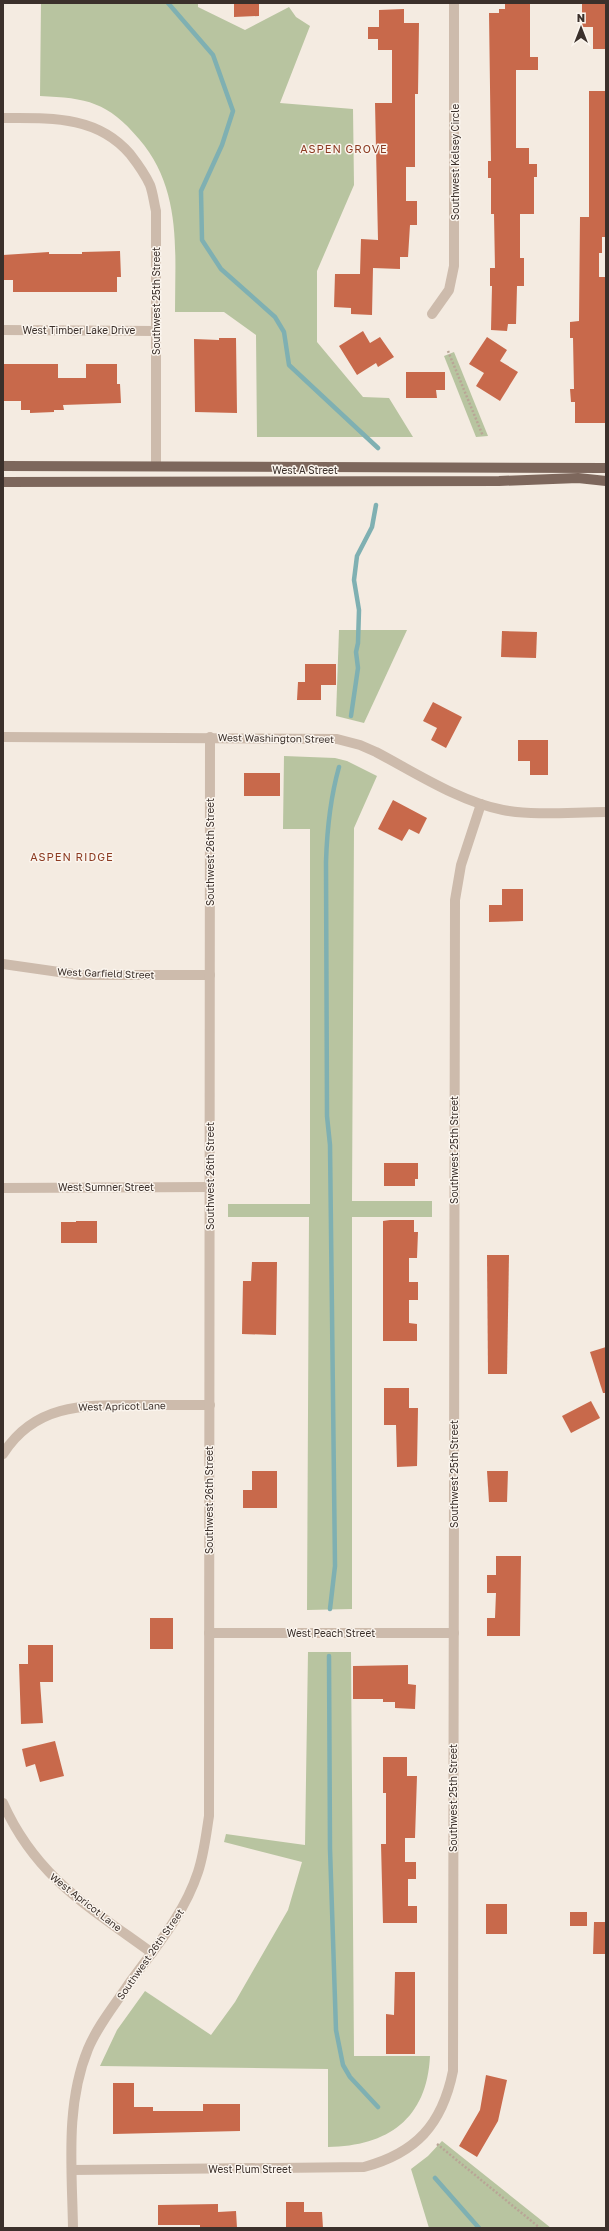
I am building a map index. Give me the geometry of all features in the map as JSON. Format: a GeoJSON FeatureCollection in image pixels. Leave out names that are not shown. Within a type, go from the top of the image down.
{"type":"FeatureCollection","features":[{"type":"Feature","properties":{"kind":"main road","name":"West A Street"},"geometry":{"type":"LineString","coordinates":[[3,466],[606,468]]}},
{"type":"Feature","properties":{"kind":"main road","name":"West A Street"},"geometry":{"type":"LineString","coordinates":[[3,482],[500,481],[578,478],[606,481]]}},
{"type":"Feature","properties":{"kind":"street","name":"Southwest Kelsey Circle"},"geometry":{"type":"LineString","coordinates":[[432,314],[448,290],[454,266],[454,3]]}},
{"type":"Feature","properties":{"kind":"street","name":"Southwest 25th Street"},"geometry":{"type":"LineString","coordinates":[[3,118],[41,118],[82,123],[103,131],[123,146],[138,164],[150,185],[156,211],[156,466]]}},
{"type":"Feature","properties":{"kind":"street","name":"West Timber Lake Drive"},"geometry":{"type":"LineString","coordinates":[[3,330],[155,331]]}},
{"type":"Feature","properties":{"kind":"street","name":"West Washington Street"},"geometry":{"type":"LineString","coordinates":[[3,737],[210,737],[337,739],[365,747],[481,804],[503,810],[528,812],[606,812]]}},
{"type":"Feature","properties":{"kind":"street","name":"Southwest 26th Street"},"geometry":{"type":"LineString","coordinates":[[73,2228],[72,2170],[74,2104],[79,2076],[88,2049],[99,2026],[174,1922],[187,1898],[198,1872],[205,1844],[209,1816],[210,737]]}},
{"type":"Feature","properties":{"kind":"street","name":"Southwest 25th Street"},"geometry":{"type":"LineString","coordinates":[[420,2139],[440,2112],[448,2092],[453,2071],[455,900],[461,865],[481,804]]}},
{"type":"Feature","properties":{"kind":"street","name":"West Garfield Street"},"geometry":{"type":"LineString","coordinates":[[3,964],[80,974],[210,974]]}},
{"type":"Feature","properties":{"kind":"street","name":"West Sumner Street"},"geometry":{"type":"LineString","coordinates":[[3,1188],[210,1187]]}},
{"type":"Feature","properties":{"kind":"street","name":"West Apricot Lane"},"geometry":{"type":"LineString","coordinates":[[3,1454],[18,1435],[30,1425],[57,1411],[70,1407],[93,1405],[210,1405]]}},
{"type":"Feature","properties":{"kind":"street","name":"West Peach Street"},"geometry":{"type":"LineString","coordinates":[[209,1632],[454,1633]]}},
{"type":"Feature","properties":{"kind":"street","name":"West Apricot Lane"},"geometry":{"type":"LineString","coordinates":[[3,1804],[13,1825],[32,1854],[51,1876],[74,1896],[152,1952]]}},
{"type":"Feature","properties":{"kind":"street","name":"West Plum Street"},"geometry":{"type":"LineString","coordinates":[[72,2170],[364,2167],[384,2162],[403,2152],[420,2139]]}},
{"type":"Feature","properties":{"kind":"path"},"geometry":{"type":"LineString","coordinates":[[448,351],[483,436]]}},
{"type":"Feature","properties":{"kind":"path"},"geometry":{"type":"LineString","coordinates":[[437,2144],[540,2228]]}},
{"type":"Feature","properties":{"kind":"green space"},"geometry":{"type":"Polygon","coordinates":[[[41,3],[198,3],[198,7],[245,30],[289,7],[296,17],[310,26],[280,103],[353,109],[354,185],[317,271],[317,342],[363,397],[389,398],[413,437],[257,437],[256,335],[224,312],[175,312],[175,243],[169,199],[163,178],[153,158],[139,139],[117,117],[96,104],[71,98],[40,96],[41,3]]]}},
{"type":"Feature","properties":{"kind":"green space"},"geometry":{"type":"Polygon","coordinates":[[[454,352],[488,436],[476,437],[444,356],[454,352]]]}},
{"type":"Feature","properties":{"kind":"green space"},"geometry":{"type":"Polygon","coordinates":[[[339,630],[407,630],[364,723],[336,716],[339,630]]]}},
{"type":"Feature","properties":{"kind":"green space"},"geometry":{"type":"Polygon","coordinates":[[[284,756],[335,758],[347,761],[377,776],[354,828],[352,1201],[432,1201],[432,1217],[352,1217],[352,1609],[307,1610],[309,1217],[228,1217],[228,1204],[310,1204],[310,829],[283,829],[284,756]]]}},
{"type":"Feature","properties":{"kind":"green space"},"geometry":{"type":"Polygon","coordinates":[[[308,1652],[351,1652],[354,2056],[430,2056],[427,2078],[421,2097],[412,2112],[400,2125],[386,2134],[369,2141],[328,2147],[328,2069],[100,2066],[117,2030],[145,1991],[211,2035],[235,2002],[288,1910],[302,1862],[224,1842],[226,1834],[305,1845],[308,1652]]]}},
{"type":"Feature","properties":{"kind":"green space"},"geometry":{"type":"Polygon","coordinates":[[[442,2141],[551,2228],[429,2228],[411,2169],[428,2156],[442,2141]]]}},
{"type":"Feature","properties":{"kind":"building"},"geometry":{"type":"Polygon","coordinates":[[[234,3],[259,3],[259,16],[234,17],[234,3]]]}},
{"type":"Feature","properties":{"kind":"building"},"geometry":{"type":"Polygon","coordinates":[[[505,3],[530,3],[530,57],[538,57],[538,70],[516,70],[516,148],[529,148],[529,164],[537,164],[537,177],[534,177],[534,214],[520,214],[520,258],[524,258],[524,286],[517,286],[516,324],[508,324],[507,331],[491,330],[492,286],[490,286],[490,268],[495,268],[494,214],[491,214],[491,178],[488,178],[488,161],[491,161],[489,13],[499,13],[499,9],[505,9],[505,3]]]}},
{"type":"Feature","properties":{"kind":"building"},"geometry":{"type":"Polygon","coordinates":[[[582,4],[606,4],[606,49],[593,49],[593,27],[582,27],[582,4]]]}},
{"type":"Feature","properties":{"kind":"building"},"geometry":{"type":"Polygon","coordinates":[[[404,9],[404,23],[419,23],[418,94],[415,94],[415,167],[406,167],[406,201],[417,201],[417,225],[410,225],[408,257],[400,257],[400,269],[373,268],[372,315],[351,314],[351,308],[334,307],[335,274],[360,274],[361,239],[378,240],[375,103],[392,103],[392,50],[378,50],[378,39],[368,39],[368,27],[379,27],[379,10],[404,9]]]}},
{"type":"Feature","properties":{"kind":"building"},"geometry":{"type":"Polygon","coordinates":[[[589,91],[606,91],[606,233],[605,237],[602,237],[602,253],[599,253],[599,277],[606,277],[606,423],[575,423],[575,402],[571,402],[570,389],[574,389],[573,338],[570,338],[570,322],[579,321],[580,217],[589,217],[589,91]]]}},
{"type":"Feature","properties":{"kind":"building"},"geometry":{"type":"Polygon","coordinates":[[[120,251],[121,277],[117,277],[117,292],[13,292],[13,280],[3,280],[3,255],[49,252],[49,254],[82,254],[82,252],[120,251]]]}},
{"type":"Feature","properties":{"kind":"building"},"geometry":{"type":"Polygon","coordinates":[[[363,331],[370,343],[380,337],[394,357],[378,367],[376,363],[357,375],[339,346],[363,331]]]}},
{"type":"Feature","properties":{"kind":"building"},"geometry":{"type":"Polygon","coordinates":[[[487,337],[507,350],[500,361],[518,372],[500,401],[476,386],[484,373],[469,364],[487,337]]]}},
{"type":"Feature","properties":{"kind":"building"},"geometry":{"type":"Polygon","coordinates":[[[219,338],[236,338],[237,413],[195,412],[194,339],[219,340],[219,338]]]}},
{"type":"Feature","properties":{"kind":"building"},"geometry":{"type":"Polygon","coordinates":[[[3,364],[58,364],[58,378],[86,378],[86,364],[117,364],[117,384],[120,384],[121,403],[63,405],[64,410],[30,413],[30,410],[21,410],[21,401],[3,401],[3,364]]]}},
{"type":"Feature","properties":{"kind":"building"},"geometry":{"type":"Polygon","coordinates":[[[406,372],[445,372],[445,390],[436,390],[437,398],[406,398],[406,372]]]}},
{"type":"Feature","properties":{"kind":"building"},"geometry":{"type":"Polygon","coordinates":[[[502,631],[537,632],[536,658],[501,657],[502,631]]]}},
{"type":"Feature","properties":{"kind":"building"},"geometry":{"type":"Polygon","coordinates":[[[305,664],[336,664],[336,685],[321,685],[321,700],[297,700],[298,682],[305,682],[305,664]]]}},
{"type":"Feature","properties":{"kind":"building"},"geometry":{"type":"Polygon","coordinates":[[[433,702],[462,717],[446,748],[431,740],[437,728],[423,721],[433,702]]]}},
{"type":"Feature","properties":{"kind":"building"},"geometry":{"type":"Polygon","coordinates":[[[518,740],[548,740],[548,775],[530,775],[530,761],[518,761],[518,740]]]}},
{"type":"Feature","properties":{"kind":"building"},"geometry":{"type":"Polygon","coordinates":[[[244,773],[280,773],[280,796],[244,796],[244,773]]]}},
{"type":"Feature","properties":{"kind":"building"},"geometry":{"type":"Polygon","coordinates":[[[393,800],[427,818],[419,834],[409,829],[402,841],[378,829],[393,800]]]}},
{"type":"Feature","properties":{"kind":"building"},"geometry":{"type":"Polygon","coordinates":[[[502,889],[523,889],[523,921],[489,922],[489,905],[502,905],[502,889]]]}},
{"type":"Feature","properties":{"kind":"building"},"geometry":{"type":"Polygon","coordinates":[[[384,1163],[418,1163],[418,1179],[415,1179],[415,1186],[384,1186],[384,1163]]]}},
{"type":"Feature","properties":{"kind":"building"},"geometry":{"type":"Polygon","coordinates":[[[414,1220],[414,1232],[418,1232],[417,1258],[409,1258],[409,1282],[418,1282],[418,1300],[409,1300],[409,1323],[417,1324],[417,1341],[383,1341],[383,1221],[414,1220]]]}},
{"type":"Feature","properties":{"kind":"building"},"geometry":{"type":"Polygon","coordinates":[[[97,1221],[97,1243],[61,1243],[61,1222],[97,1221]]]}},
{"type":"Feature","properties":{"kind":"building"},"geometry":{"type":"Polygon","coordinates":[[[487,1255],[509,1255],[507,1374],[488,1374],[487,1255]]]}},
{"type":"Feature","properties":{"kind":"building"},"geometry":{"type":"Polygon","coordinates":[[[252,1262],[277,1262],[276,1335],[242,1334],[243,1281],[251,1281],[252,1262]]]}},
{"type":"Feature","properties":{"kind":"building"},"geometry":{"type":"Polygon","coordinates":[[[606,1347],[606,1393],[603,1393],[590,1352],[606,1347]]]}},
{"type":"Feature","properties":{"kind":"building"},"geometry":{"type":"Polygon","coordinates":[[[384,1388],[409,1388],[409,1408],[418,1408],[417,1466],[397,1467],[396,1425],[384,1425],[384,1388]]]}},
{"type":"Feature","properties":{"kind":"building"},"geometry":{"type":"Polygon","coordinates":[[[591,1401],[600,1418],[571,1433],[562,1416],[591,1401]]]}},
{"type":"Feature","properties":{"kind":"building"},"geometry":{"type":"Polygon","coordinates":[[[252,1471],[277,1471],[277,1508],[243,1508],[243,1490],[252,1490],[252,1471]]]}},
{"type":"Feature","properties":{"kind":"building"},"geometry":{"type":"Polygon","coordinates":[[[487,1471],[508,1471],[507,1502],[489,1502],[487,1471]]]}},
{"type":"Feature","properties":{"kind":"building"},"geometry":{"type":"Polygon","coordinates":[[[496,1556],[521,1556],[520,1636],[487,1636],[487,1618],[495,1618],[496,1593],[487,1593],[487,1575],[496,1575],[496,1556]]]}},
{"type":"Feature","properties":{"kind":"building"},"geometry":{"type":"Polygon","coordinates":[[[150,1618],[173,1618],[173,1649],[150,1649],[150,1618]]]}},
{"type":"Feature","properties":{"kind":"building"},"geometry":{"type":"Polygon","coordinates":[[[28,1645],[53,1645],[53,1682],[40,1682],[43,1723],[21,1724],[19,1664],[28,1664],[28,1645]]]}},
{"type":"Feature","properties":{"kind":"building"},"geometry":{"type":"Polygon","coordinates":[[[408,1665],[408,1684],[416,1685],[415,1709],[395,1708],[395,1702],[383,1702],[383,1699],[353,1699],[353,1666],[408,1665]]]}},
{"type":"Feature","properties":{"kind":"building"},"geometry":{"type":"Polygon","coordinates":[[[55,1741],[64,1776],[40,1782],[35,1764],[26,1767],[22,1749],[55,1741]]]}},
{"type":"Feature","properties":{"kind":"building"},"geometry":{"type":"Polygon","coordinates":[[[383,1757],[407,1757],[407,1776],[417,1776],[415,1838],[405,1838],[405,1862],[416,1862],[416,1879],[408,1879],[408,1906],[417,1906],[417,1923],[383,1923],[381,1844],[386,1844],[386,1793],[383,1793],[383,1757]]]}},
{"type":"Feature","properties":{"kind":"building"},"geometry":{"type":"Polygon","coordinates":[[[486,1904],[507,1904],[507,1934],[486,1934],[486,1904]]]}},
{"type":"Feature","properties":{"kind":"building"},"geometry":{"type":"Polygon","coordinates":[[[570,1912],[587,1912],[587,1926],[570,1926],[570,1912]]]}},
{"type":"Feature","properties":{"kind":"building"},"geometry":{"type":"Polygon","coordinates":[[[594,1922],[606,1922],[606,1954],[593,1954],[594,1922]]]}},
{"type":"Feature","properties":{"kind":"building"},"geometry":{"type":"Polygon","coordinates":[[[395,1972],[415,1972],[415,2054],[386,2054],[386,2014],[394,2015],[395,1972]]]}},
{"type":"Feature","properties":{"kind":"building"},"geometry":{"type":"Polygon","coordinates":[[[486,2075],[507,2080],[498,2121],[477,2157],[459,2146],[480,2110],[486,2075]]]}},
{"type":"Feature","properties":{"kind":"building"},"geometry":{"type":"Polygon","coordinates":[[[113,2083],[134,2083],[134,2107],[153,2107],[153,2111],[203,2111],[203,2104],[240,2104],[240,2131],[113,2134],[113,2083]]]}},
{"type":"Feature","properties":{"kind":"building"},"geometry":{"type":"Polygon","coordinates":[[[286,2202],[304,2202],[304,2212],[322,2212],[323,2228],[286,2228],[286,2202]]]}},
{"type":"Feature","properties":{"kind":"building"},"geometry":{"type":"Polygon","coordinates":[[[218,2204],[218,2212],[236,2211],[237,2228],[200,2228],[200,2225],[158,2225],[158,2205],[218,2204]]]}},
{"type":"Feature","properties":{"kind":"waterway"},"geometry":{"type":"LineString","coordinates":[[168,3],[213,55],[233,111],[222,145],[201,191],[202,240],[221,269],[275,317],[284,332],[289,365],[378,448]]}},
{"type":"Feature","properties":{"kind":"waterway"},"geometry":{"type":"LineString","coordinates":[[351,716],[358,668],[356,652],[358,643],[359,610],[354,580],[357,556],[372,527],[376,505]]}},
{"type":"Feature","properties":{"kind":"waterway"},"geometry":{"type":"LineString","coordinates":[[330,1609],[335,1566],[330,1145],[327,1116],[326,862],[327,838],[333,791],[339,767]]}},
{"type":"Feature","properties":{"kind":"waterway"},"geometry":{"type":"LineString","coordinates":[[329,1656],[330,1849],[336,2030],[343,2065],[350,2077],[378,2107]]}},
{"type":"Feature","properties":{"kind":"waterway"},"geometry":{"type":"LineString","coordinates":[[435,2178],[479,2228]]}},
{"type":"Feature","properties":{"kind":"district","name":"ASPEN GROVE"},"geometry":{"type":"Point","coordinates":[344,149]}},
{"type":"Feature","properties":{"kind":"district","name":"ASPEN RIDGE"},"geometry":{"type":"Point","coordinates":[72,857]}}]}
